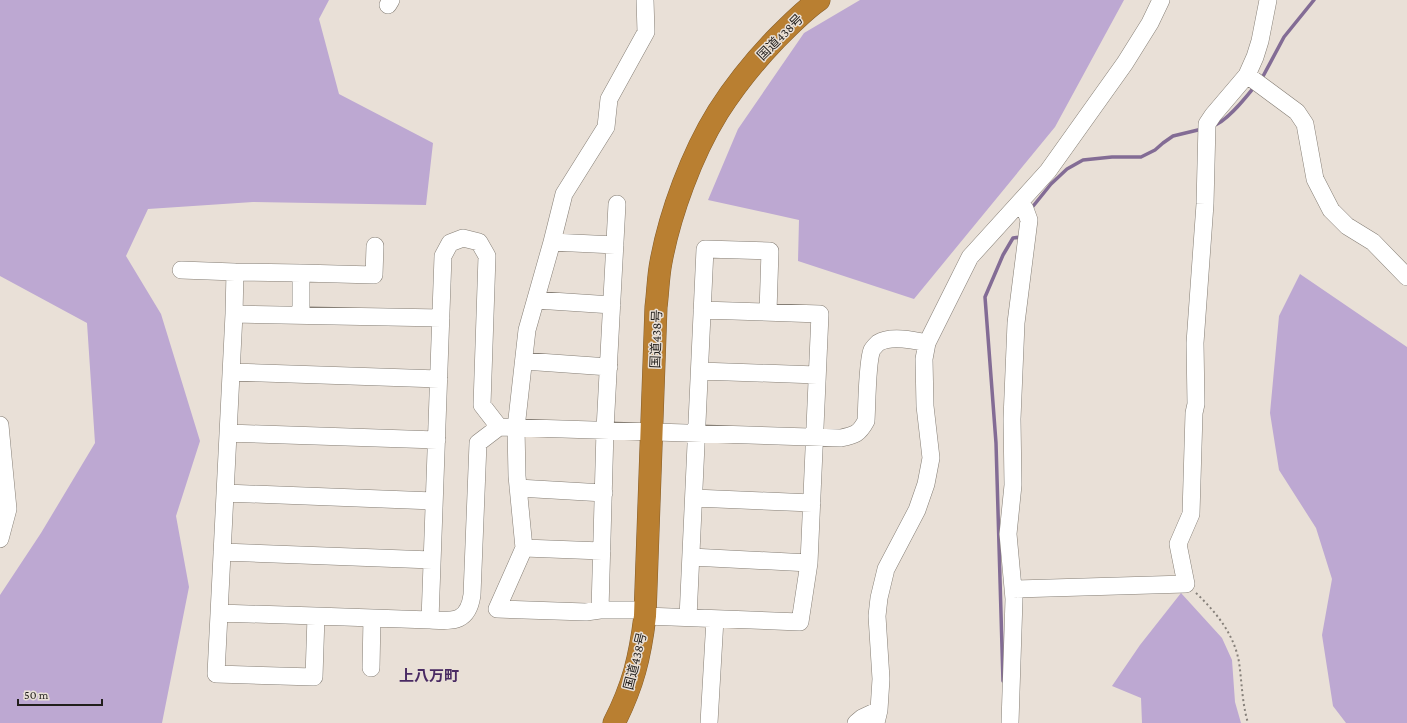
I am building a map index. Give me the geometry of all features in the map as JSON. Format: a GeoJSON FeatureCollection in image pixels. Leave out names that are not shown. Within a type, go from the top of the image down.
{"type":"FeatureCollection","features":[{"type":"Feature","properties":{"kind":"highway","name":"国道438号"},"geometry":{"type":"LineString","coordinates":[[614,723],[623,706],[637,665],[641,647],[645,613],[656,307],[661,263],[670,225],[684,183],[718,112],[760,55],[781,33],[819,0]]}},
{"type":"Feature","properties":{"kind":"street"},"geometry":{"type":"LineString","coordinates":[[645,0],[646,32],[609,99],[606,127],[564,194],[527,330],[524,361],[507,428],[518,488],[524,548],[497,609],[586,612],[600,610],[688,618],[800,622],[809,563],[820,314],[702,310]]}},
{"type":"Feature","properties":{"kind":"street"},"geometry":{"type":"LineString","coordinates":[[856,723],[862,718],[878,717],[881,679],[878,616],[879,598],[886,569],[917,510],[926,484],[931,458],[925,406],[924,359],[927,343],[970,257],[1024,209],[1048,171],[1124,63],[1150,23],[1161,0]]}},
{"type":"Feature","properties":{"kind":"street"},"geometry":{"type":"LineString","coordinates":[[1013,588],[1186,584],[1178,544],[1191,514],[1194,413],[1196,404],[1195,343],[1205,204],[1207,128],[1213,115],[1254,80],[1255,57],[1260,41],[1268,0]]}},
{"type":"Feature","properties":{"kind":"street"},"geometry":{"type":"LineString","coordinates":[[1254,80],[1297,112],[1305,124],[1314,179],[1331,210],[1347,226],[1373,242],[1407,277]]}},
{"type":"Feature","properties":{"kind":"street"},"geometry":{"type":"LineString","coordinates":[[600,610],[605,430],[617,204]]}},
{"type":"Feature","properties":{"kind":"street"},"geometry":{"type":"LineString","coordinates":[[1010,722],[1014,632],[1013,588],[1008,534],[1013,485],[1012,419],[1016,323],[1029,231],[1024,209]]}},
{"type":"Feature","properties":{"kind":"street"},"geometry":{"type":"LineString","coordinates":[[430,620],[443,256],[450,243],[463,238],[479,242],[487,256],[482,405],[507,428]]}},
{"type":"Feature","properties":{"kind":"street"},"geometry":{"type":"LineString","coordinates":[[552,242],[615,245]]}},
{"type":"Feature","properties":{"kind":"street"},"geometry":{"type":"LineString","coordinates":[[181,270],[374,275],[374,246]]}},
{"type":"Feature","properties":{"kind":"street"},"geometry":{"type":"LineString","coordinates":[[688,618],[705,248],[770,251],[768,312]]}},
{"type":"Feature","properties":{"kind":"street"},"geometry":{"type":"LineString","coordinates":[[235,272],[216,674],[314,677],[316,616]]}},
{"type":"Feature","properties":{"kind":"street"},"geometry":{"type":"LineString","coordinates":[[301,273],[301,315]]}},
{"type":"Feature","properties":{"kind":"street"},"geometry":{"type":"LineString","coordinates":[[536,300],[612,305]]}},
{"type":"Feature","properties":{"kind":"street"},"geometry":{"type":"LineString","coordinates":[[234,314],[441,318]]}},
{"type":"Feature","properties":{"kind":"street"},"geometry":{"type":"LineString","coordinates":[[219,613],[451,621],[462,618],[470,606],[472,595],[478,443],[507,428],[841,438],[854,435],[862,429],[866,421],[872,350],[885,340],[911,339],[927,343]]}},
{"type":"Feature","properties":{"kind":"street"},"geometry":{"type":"LineString","coordinates":[[524,361],[609,367]]}},
{"type":"Feature","properties":{"kind":"street"},"geometry":{"type":"LineString","coordinates":[[700,371],[817,375]]}},
{"type":"Feature","properties":{"kind":"street"},"geometry":{"type":"LineString","coordinates":[[231,372],[439,379]]}},
{"type":"Feature","properties":{"kind":"street"},"geometry":{"type":"LineString","coordinates":[[0,425],[1,457],[8,509],[0,539]]}},
{"type":"Feature","properties":{"kind":"street"},"geometry":{"type":"LineString","coordinates":[[228,434],[436,440]]}},
{"type":"Feature","properties":{"kind":"street"},"geometry":{"type":"LineString","coordinates":[[518,488],[604,492]]}},
{"type":"Feature","properties":{"kind":"street"},"geometry":{"type":"LineString","coordinates":[[225,493],[434,501]]}},
{"type":"Feature","properties":{"kind":"street"},"geometry":{"type":"LineString","coordinates":[[694,498],[812,503]]}},
{"type":"Feature","properties":{"kind":"street"},"geometry":{"type":"LineString","coordinates":[[524,548],[602,551]]}},
{"type":"Feature","properties":{"kind":"street"},"geometry":{"type":"LineString","coordinates":[[222,552],[432,560]]}},
{"type":"Feature","properties":{"kind":"street"},"geometry":{"type":"LineString","coordinates":[[691,557],[809,563]]}},
{"type":"Feature","properties":{"kind":"street"},"geometry":{"type":"LineString","coordinates":[[371,668],[372,618]]}},
{"type":"Feature","properties":{"kind":"street"},"geometry":{"type":"LineString","coordinates":[[709,723],[715,619]]}},
{"type":"Feature","properties":{"kind":"path"},"geometry":{"type":"LineString","coordinates":[[1186,584],[1213,610],[1231,636],[1239,661],[1243,700],[1248,723]]}},
{"type":"Feature","properties":{"kind":"shaded area"},"geometry":{"type":"Polygon","coordinates":[[[0,0],[329,0],[319,19],[339,94],[433,143],[426,205],[253,202],[148,209],[126,256],[161,314],[200,441],[176,516],[189,587],[162,723],[0,723],[0,595],[41,533],[95,443],[87,323],[0,276],[0,0]]]}},
{"type":"Feature","properties":{"kind":"shaded area"},"geometry":{"type":"Polygon","coordinates":[[[860,0],[1124,0],[1055,127],[914,299],[798,261],[799,220],[708,200],[738,129],[804,33],[860,0]]]}},
{"type":"Feature","properties":{"kind":"shaded area"},"geometry":{"type":"Polygon","coordinates":[[[1300,274],[1407,347],[1407,723],[1346,723],[1333,706],[1322,635],[1332,579],[1316,528],[1279,470],[1270,413],[1279,316],[1300,274]]]}},
{"type":"Feature","properties":{"kind":"shaded area"},"geometry":{"type":"Polygon","coordinates":[[[1181,593],[1222,638],[1232,660],[1235,702],[1241,723],[1142,723],[1141,698],[1112,686],[1140,645],[1181,593]]]}},
{"type":"Feature","properties":{"kind":"waterway"},"geometry":{"type":"LineString","coordinates":[[1261,80],[1284,37],[1314,0]]}},
{"type":"Feature","properties":{"kind":"waterway"},"geometry":{"type":"LineString","coordinates":[[1212,126],[1229,115],[1255,86]]}},
{"type":"Feature","properties":{"kind":"waterway"},"geometry":{"type":"LineString","coordinates":[[1030,210],[1051,184],[1067,169],[1083,160],[1112,157],[1141,157],[1155,150],[1173,136],[1202,129]]}},
{"type":"Feature","properties":{"kind":"waterway"},"geometry":{"type":"LineString","coordinates":[[1003,681],[996,443],[985,297],[1003,255],[1013,238],[1021,237],[1021,235]]}},
{"type":"Feature","properties":{"kind":"district","name":"上八万町"},"geometry":{"type":"Point","coordinates":[429,676]}}]}
